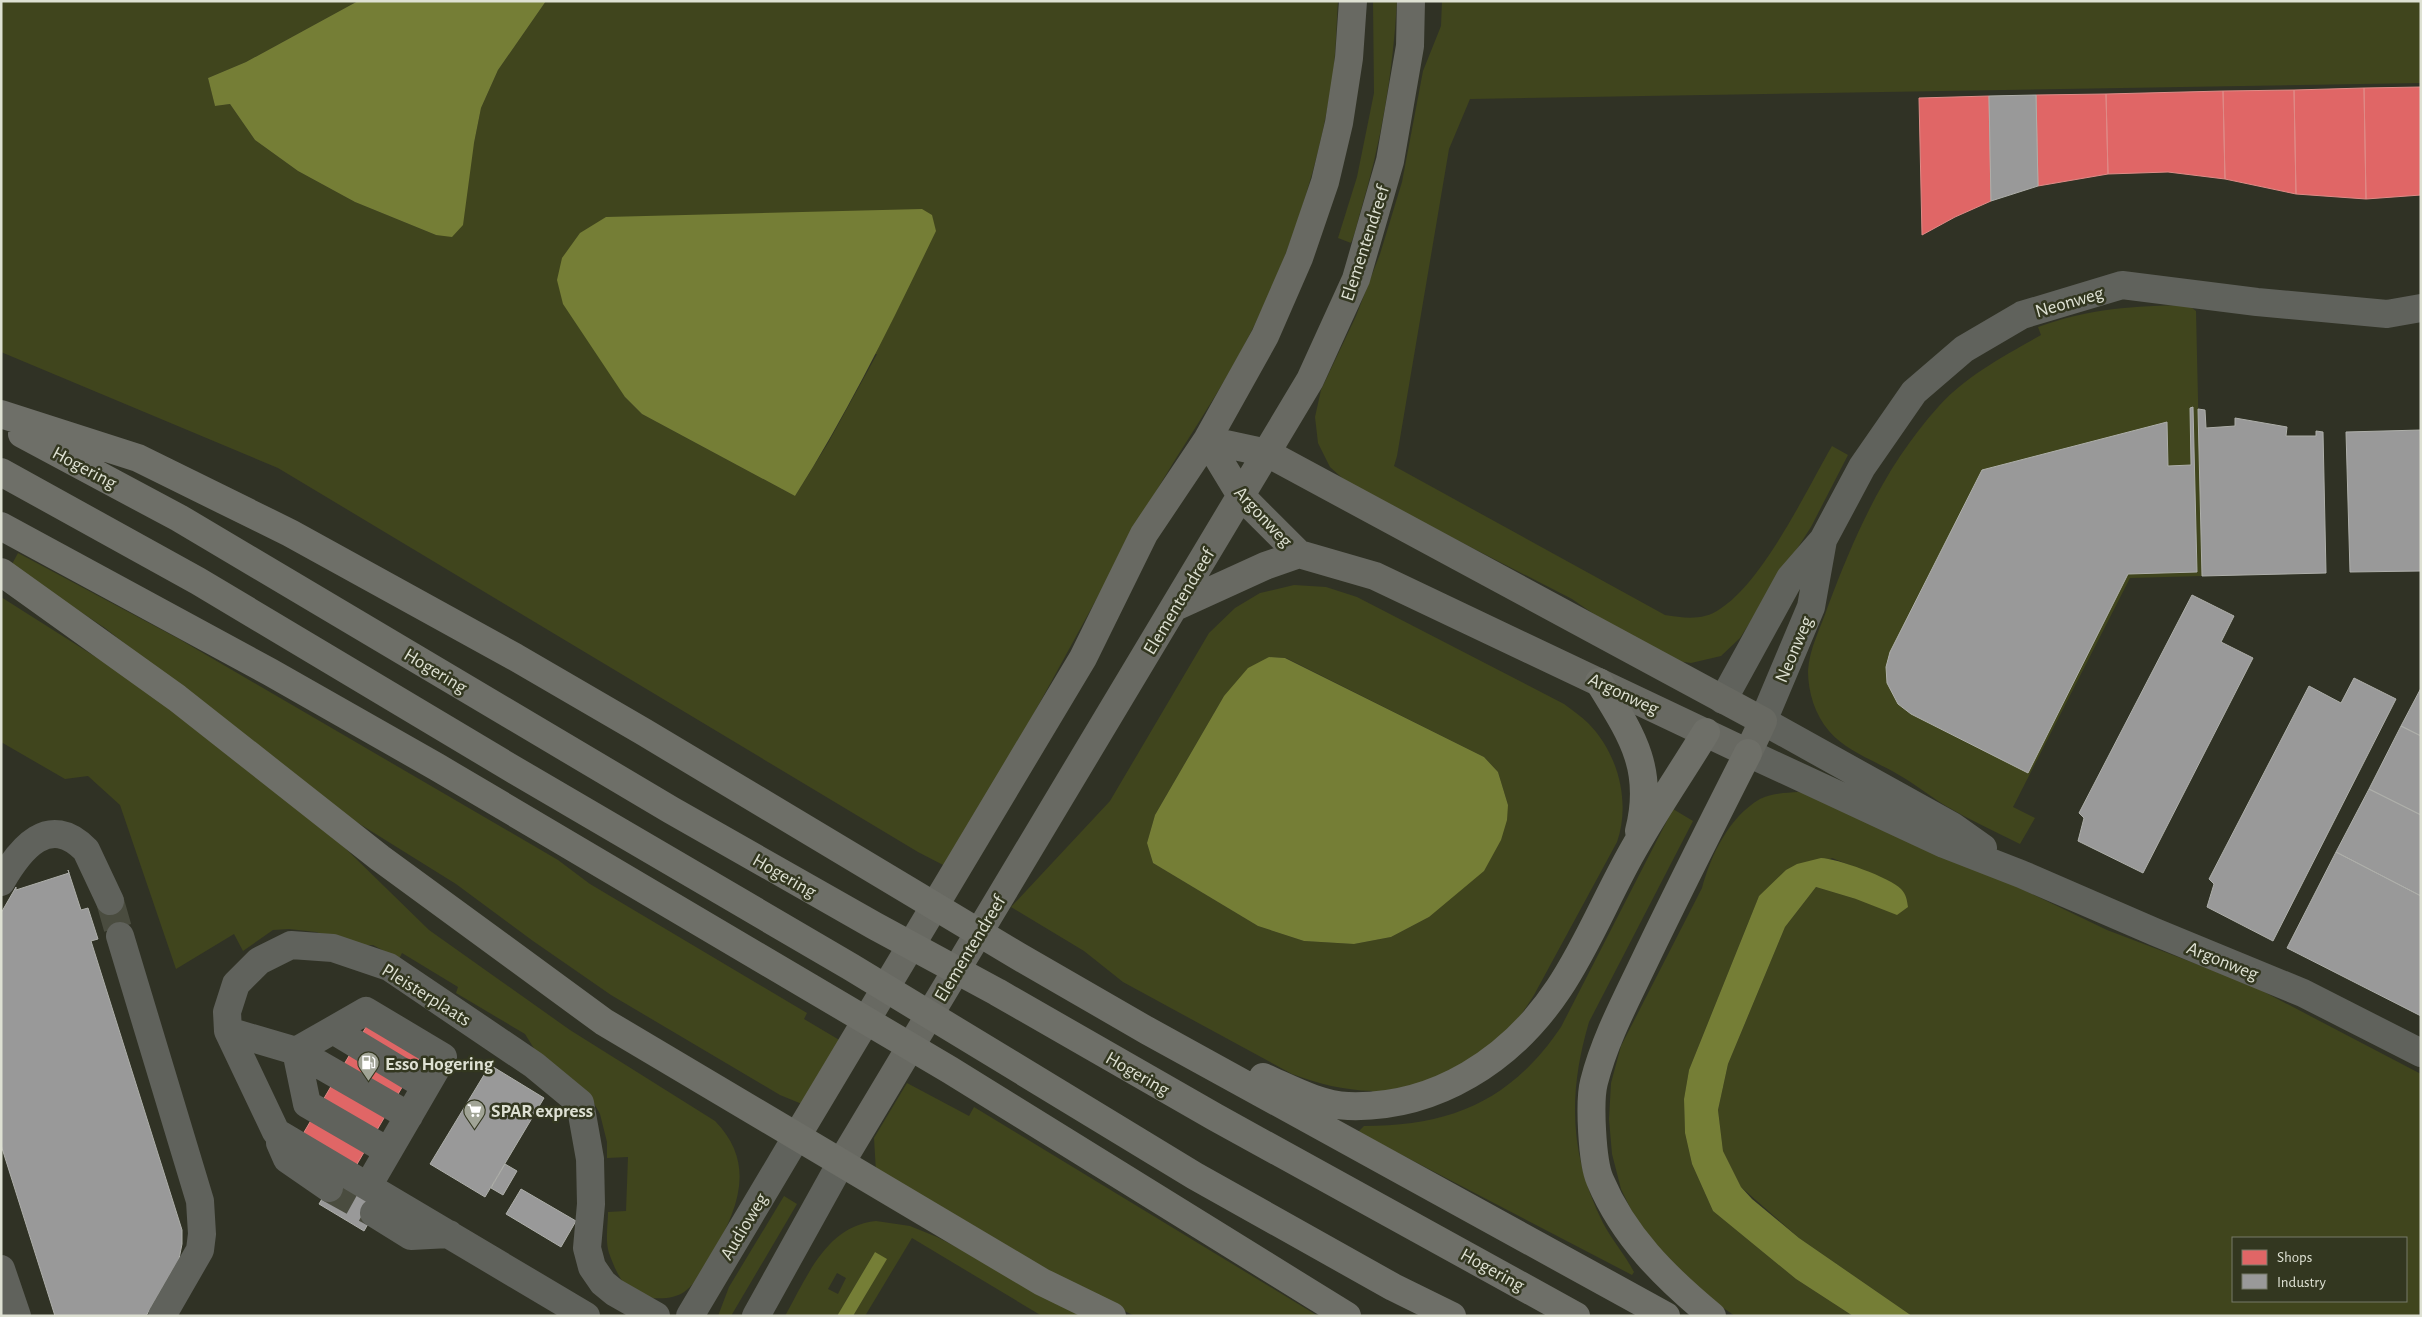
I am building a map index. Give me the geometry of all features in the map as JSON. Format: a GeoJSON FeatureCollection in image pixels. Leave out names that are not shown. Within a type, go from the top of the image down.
{"type":"FeatureCollection","features":[{"type":"Feature","properties":{"kind":"highway"},"geometry":{"type":"LineString","coordinates":[[1,414],[138,458],[290,533],[515,657],[1018,956],[1148,1031],[1666,1316]]}},
{"type":"Feature","properties":{"kind":"highway","name":"Hogering"},"geometry":{"type":"LineString","coordinates":[[1,422],[179,518],[663,805],[875,926],[997,992],[1215,1117],[1576,1316]]}},
{"type":"Feature","properties":{"kind":"highway"},"geometry":{"type":"LineString","coordinates":[[1,472],[198,581],[510,768],[851,967],[1195,1176],[1393,1288],[1452,1316]]}},
{"type":"Feature","properties":{"kind":"highway"},"geometry":{"type":"LineString","coordinates":[[1,526],[270,672],[446,772],[950,1070],[1347,1316]]}},
{"type":"Feature","properties":{"kind":"highway"},"geometry":{"type":"LineString","coordinates":[[1,572],[177,698],[403,875],[604,1022],[842,1161],[1042,1282],[1112,1316]]}},
{"type":"Feature","properties":{"kind":"highway"},"geometry":{"type":"LineString","coordinates":[[1599,682],[1628,728],[1644,770],[1645,807],[1636,844]]}},
{"type":"Feature","properties":{"kind":"highway"},"geometry":{"type":"LineString","coordinates":[[1148,1031],[1312,1098],[1347,1106],[1385,1104],[1411,1099],[1460,1082],[1496,1057],[1536,1020],[1560,987],[1636,844],[1706,732]]}},
{"type":"Feature","properties":{"kind":"highway"},"geometry":{"type":"LineString","coordinates":[[1712,1316],[1678,1287],[1646,1255],[1622,1223],[1599,1178],[1592,1127],[1593,1084],[1612,1027],[1748,753]]}},
{"type":"Feature","properties":{"kind":"highway"},"geometry":{"type":"LineString","coordinates":[[1393,1288],[1433,1316]]}},
{"type":"Feature","properties":{"kind":"main road"},"geometry":{"type":"LineString","coordinates":[[797,1136],[1083,658],[1144,534],[1207,440],[1265,336],[1302,250],[1325,182],[1339,122],[1350,58],[1353,1]]}},
{"type":"Feature","properties":{"kind":"main road","name":"Elementendreef"},"geometry":{"type":"LineString","coordinates":[[842,1161],[1310,380],[1356,279],[1390,161],[1401,107],[1410,46],[1411,1]]}},
{"type":"Feature","properties":{"kind":"main road","name":"Argonweg"},"geometry":{"type":"LineString","coordinates":[[1207,440],[1267,453],[1763,721]]}},
{"type":"Feature","properties":{"kind":"main road","name":"Argonweg"},"geometry":{"type":"LineString","coordinates":[[1207,440],[1241,496],[1299,554],[1375,576],[1748,753]]}},
{"type":"Feature","properties":{"kind":"main road"},"geometry":{"type":"LineString","coordinates":[[1174,607],[1265,566],[1299,554]]}},
{"type":"Feature","properties":{"kind":"main road","name":"Neonweg"},"geometry":{"type":"LineString","coordinates":[[1706,732],[1722,700]]}},
{"type":"Feature","properties":{"kind":"main road","name":"Neonweg"},"geometry":{"type":"LineString","coordinates":[[1748,753],[1763,721]]}},
{"type":"Feature","properties":{"kind":"street","name":"Neonweg"},"geometry":{"type":"LineString","coordinates":[[1722,700],[1790,578],[1823,540],[1862,467],[1914,392],[1964,348],[2022,315],[2122,285],[2257,302],[2387,314],[2421,308]]}},
{"type":"Feature","properties":{"kind":"street","name":"Neonweg"},"geometry":{"type":"LineString","coordinates":[[1763,721],[1811,607],[1823,540]]}},
{"type":"Feature","properties":{"kind":"street","name":"Argonweg"},"geometry":{"type":"LineString","coordinates":[[1763,721],[1952,826],[2021,874]]}},
{"type":"Feature","properties":{"kind":"street","name":"Argonweg"},"geometry":{"type":"LineString","coordinates":[[1748,753],[1944,844],[2021,874],[2303,993],[2421,1053]]}},
{"type":"Feature","properties":{"kind":"street"},"geometry":{"type":"LineString","coordinates":[[1,882],[14,859],[30,842],[48,835],[65,836],[80,843],[86,850],[110,901]]}},
{"type":"Feature","properties":{"kind":"street"},"geometry":{"type":"LineString","coordinates":[[120,936],[200,1201],[202,1234],[200,1250],[162,1316]]}},
{"type":"Feature","properties":{"kind":"street","name":"Pleisterplaats"},"geometry":{"type":"LineString","coordinates":[[329,1188],[287,1159],[228,1031],[227,1012],[236,984],[259,961],[291,945],[333,948],[390,967],[534,1065],[580,1103],[590,1159],[591,1204],[588,1248],[592,1267],[603,1283],[614,1292],[656,1316]]}},
{"type":"Feature","properties":{"kind":"street"},"geometry":{"type":"LineString","coordinates":[[296,1051],[333,1030],[426,1086],[368,1186]]}},
{"type":"Feature","properties":{"kind":"street"},"geometry":{"type":"LineString","coordinates":[[228,1031],[296,1051],[409,1116]]}},
{"type":"Feature","properties":{"kind":"street"},"geometry":{"type":"LineString","coordinates":[[296,1051],[308,1104],[388,1152]]}},
{"type":"Feature","properties":{"kind":"street"},"geometry":{"type":"LineString","coordinates":[[276,1132],[586,1316]]}},
{"type":"Feature","properties":{"kind":"street","name":"Audioweg"},"geometry":{"type":"LineString","coordinates":[[690,1316],[797,1136]]}},
{"type":"Feature","properties":{"kind":"street"},"geometry":{"type":"LineString","coordinates":[[756,1316],[806,1222],[842,1161]]}},
{"type":"Feature","properties":{"kind":"street"},"geometry":{"type":"LineString","coordinates":[[374,1213],[411,1236],[449,1234]]}},
{"type":"Feature","properties":{"kind":"street"},"geometry":{"type":"LineString","coordinates":[[1,1269],[17,1316]]}},
{"type":"Feature","properties":{"kind":"shaded area"},"geometry":{"type":"Polygon","coordinates":[[[1,1],[358,1],[246,62],[208,78],[215,106],[230,104],[255,140],[298,171],[355,202],[436,235],[474,143],[481,108],[498,70],[546,1],[1338,1],[1333,77],[1318,151],[1300,214],[1264,305],[1239,355],[1151,500],[1025,730],[947,867],[918,852],[278,468],[1,352],[1,1]],[[877,354],[625,397],[642,414],[795,496],[828,443],[877,354]]]}},
{"type":"Feature","properties":{"kind":"shaded area"},"geometry":{"type":"Polygon","coordinates":[[[358,1],[546,1],[498,70],[481,108],[474,143],[463,225],[452,237],[436,235],[355,202],[298,171],[255,140],[230,104],[215,106],[208,78],[246,62],[358,1]]]}},
{"type":"Feature","properties":{"kind":"shaded area"},"geometry":{"type":"Polygon","coordinates":[[[1373,1],[1397,1],[1395,28],[1389,82],[1380,135],[1351,243],[1338,238],[1357,177],[1374,93],[1373,1]]]}},
{"type":"Feature","properties":{"kind":"shaded area"},"geometry":{"type":"Polygon","coordinates":[[[1442,1],[2421,1],[2421,83],[1470,99],[1449,149],[1394,466],[1665,615],[1693,618],[1714,613],[1720,609],[1736,596],[1752,578],[1782,534],[1832,446],[1848,455],[1811,527],[1740,638],[1721,656],[1691,663],[1669,660],[1637,644],[1572,599],[1350,485],[1330,467],[1318,443],[1315,417],[1321,390],[1356,316],[1380,254],[1402,182],[1423,71],[1441,26],[1442,1]]]}},
{"type":"Feature","properties":{"kind":"shaded area"},"geometry":{"type":"Polygon","coordinates":[[[922,209],[932,215],[936,231],[852,399],[795,496],[642,414],[625,397],[563,304],[557,280],[562,258],[580,233],[606,217],[922,209]]]}},
{"type":"Feature","properties":{"kind":"shaded area"},"geometry":{"type":"Polygon","coordinates":[[[2188,305],[2196,311],[2202,576],[2130,578],[2013,807],[2035,818],[2020,844],[1946,806],[1890,770],[1844,745],[1836,738],[1824,725],[1816,711],[1809,687],[1808,671],[1813,646],[1850,552],[1874,501],[1903,452],[1920,429],[1950,395],[1987,366],[2041,335],[2038,327],[2076,316],[2112,309],[2188,305]]]}},
{"type":"Feature","properties":{"kind":"shaded area"},"geometry":{"type":"Polygon","coordinates":[[[18,553],[179,639],[558,860],[590,884],[807,1013],[804,1019],[841,1041],[802,1104],[780,1095],[611,995],[533,941],[456,884],[326,803],[105,628],[11,566],[18,553]]]}},
{"type":"Feature","properties":{"kind":"shaded area"},"geometry":{"type":"Polygon","coordinates":[[[1294,585],[1326,587],[1357,597],[1564,704],[1585,720],[1598,735],[1614,763],[1622,795],[1623,811],[1617,842],[1534,995],[1521,1015],[1488,1049],[1429,1082],[1373,1093],[1372,1091],[1331,1086],[1292,1074],[1123,982],[1084,951],[1011,907],[1110,801],[1209,633],[1235,608],[1260,593],[1294,585]],[[1269,657],[1224,696],[1155,815],[1147,843],[1153,863],[1258,926],[1304,941],[1354,944],[1391,937],[1429,917],[1508,805],[1498,772],[1484,757],[1286,658],[1269,657]]]}},
{"type":"Feature","properties":{"kind":"shaded area"},"geometry":{"type":"Polygon","coordinates":[[[1,597],[121,673],[306,810],[429,930],[570,1030],[715,1121],[728,1137],[736,1153],[739,1169],[739,1186],[730,1219],[713,1253],[693,1284],[678,1295],[655,1298],[639,1295],[624,1284],[616,1271],[609,1253],[607,1232],[608,1212],[626,1211],[628,1157],[607,1158],[607,1142],[600,1114],[588,1093],[571,1078],[540,1058],[525,1034],[456,993],[458,987],[402,953],[399,959],[373,945],[360,945],[316,932],[289,929],[273,930],[243,951],[234,934],[176,969],[120,805],[88,776],[65,779],[1,742],[1,597]]]}},
{"type":"Feature","properties":{"kind":"shaded area"},"geometry":{"type":"Polygon","coordinates":[[[1269,657],[1285,658],[1484,757],[1498,772],[1508,805],[1507,820],[1501,840],[1484,871],[1429,917],[1391,937],[1354,944],[1304,941],[1258,926],[1153,863],[1147,843],[1155,815],[1224,696],[1248,668],[1269,657]]]}},
{"type":"Feature","properties":{"kind":"shaded area"},"geometry":{"type":"Polygon","coordinates":[[[1798,792],[1812,794],[1930,845],[2107,930],[2249,984],[2421,1074],[2421,1308],[2418,1316],[1912,1316],[1799,1238],[1741,1187],[1723,1151],[1718,1110],[1728,1064],[1785,927],[1816,887],[1856,899],[1900,888],[1887,880],[1832,858],[1759,896],[1689,1070],[1684,1099],[1685,1133],[1692,1164],[1713,1211],[1796,1279],[1853,1316],[1735,1316],[1703,1294],[1640,1228],[1621,1189],[1612,1154],[1609,1119],[1611,1083],[1621,1046],[1702,888],[1716,850],[1730,826],[1739,816],[1760,799],[1774,794],[1798,792]]]}},
{"type":"Feature","properties":{"kind":"shaded area"},"geometry":{"type":"Polygon","coordinates":[[[1673,809],[1693,821],[1589,1022],[1582,1048],[1575,1099],[1575,1124],[1578,1148],[1592,1198],[1603,1223],[1634,1272],[1632,1275],[1358,1132],[1364,1126],[1395,1125],[1424,1121],[1451,1114],[1476,1104],[1500,1091],[1521,1074],[1542,1052],[1561,1027],[1673,809]]]}},
{"type":"Feature","properties":{"kind":"shaded area"},"geometry":{"type":"Polygon","coordinates":[[[1821,858],[1863,869],[1895,885],[1904,893],[1908,907],[1897,915],[1856,899],[1816,887],[1785,927],[1728,1064],[1718,1110],[1723,1151],[1741,1187],[1752,1199],[1799,1238],[1912,1316],[1853,1316],[1796,1279],[1713,1211],[1692,1164],[1685,1133],[1684,1099],[1689,1070],[1759,896],[1786,870],[1797,864],[1821,858]]]}},
{"type":"Feature","properties":{"kind":"shaded area"},"geometry":{"type":"Polygon","coordinates":[[[907,1083],[969,1116],[974,1107],[1318,1316],[1135,1316],[1078,1289],[876,1172],[874,1138],[907,1083]]]}},
{"type":"Feature","properties":{"kind":"shaded area"},"geometry":{"type":"Polygon","coordinates":[[[784,1196],[797,1204],[731,1316],[718,1316],[729,1287],[784,1196]]]}},
{"type":"Feature","properties":{"kind":"shaded area"},"geometry":{"type":"Polygon","coordinates":[[[876,1221],[910,1226],[937,1237],[1089,1316],[1042,1316],[912,1238],[865,1316],[853,1316],[886,1260],[875,1252],[837,1316],[785,1316],[810,1270],[820,1256],[844,1232],[859,1225],[876,1221]],[[837,1273],[828,1289],[838,1294],[846,1278],[837,1273]]]}},
{"type":"Feature","properties":{"kind":"shaded area"},"geometry":{"type":"Polygon","coordinates":[[[875,1252],[887,1259],[853,1316],[837,1316],[875,1252]]]}},
{"type":"Feature","properties":{"kind":"building: Shops"},"geometry":{"type":"Polygon","coordinates":[[[2421,87],[2421,195],[2366,199],[2364,88],[2421,87]]]}},
{"type":"Feature","properties":{"kind":"building: Shops"},"geometry":{"type":"Polygon","coordinates":[[[2364,88],[2366,199],[2296,194],[2294,90],[2364,88]]]}},
{"type":"Feature","properties":{"kind":"building: Shops"},"geometry":{"type":"Polygon","coordinates":[[[2294,90],[2296,194],[2225,179],[2223,91],[2294,90]]]}},
{"type":"Feature","properties":{"kind":"building: Shops"},"geometry":{"type":"Polygon","coordinates":[[[2223,91],[2225,179],[2168,172],[2108,174],[2106,94],[2223,91]]]}},
{"type":"Feature","properties":{"kind":"building: Shops"},"geometry":{"type":"Polygon","coordinates":[[[2106,94],[2108,174],[2038,186],[2036,95],[2106,94]]]}},
{"type":"Feature","properties":{"kind":"building: Shops"},"geometry":{"type":"Polygon","coordinates":[[[1989,96],[1991,201],[1955,217],[1922,235],[1919,98],[1989,96]]]}},
{"type":"Feature","properties":{"kind":"building: Shops"},"geometry":{"type":"Polygon","coordinates":[[[379,1005],[432,1036],[353,1171],[300,1139],[379,1005]]]}},
{"type":"Feature","properties":{"kind":"building: Industry"},"geometry":{"type":"Polygon","coordinates":[[[2036,95],[2038,186],[1991,201],[1989,96],[2036,95]]]}},
{"type":"Feature","properties":{"kind":"building: Industry"},"geometry":{"type":"Polygon","coordinates":[[[2193,407],[2197,572],[2128,574],[2028,773],[1911,714],[1898,704],[1887,683],[1886,667],[1890,652],[1982,470],[2167,422],[2168,466],[2191,465],[2190,408],[2193,407]]]}},
{"type":"Feature","properties":{"kind":"building: Industry"},"geometry":{"type":"Polygon","coordinates":[[[2198,409],[2205,410],[2206,428],[2235,426],[2235,418],[2287,427],[2286,436],[2316,436],[2316,431],[2323,432],[2326,573],[2202,576],[2198,409]]]}},
{"type":"Feature","properties":{"kind":"building: Industry"},"geometry":{"type":"Polygon","coordinates":[[[2421,430],[2421,571],[2350,572],[2346,432],[2421,430]]]}},
{"type":"Feature","properties":{"kind":"building: Industry"},"geometry":{"type":"Polygon","coordinates":[[[2192,595],[2234,616],[2221,642],[2253,658],[2143,873],[2078,841],[2084,818],[2079,813],[2192,595]]]}},
{"type":"Feature","properties":{"kind":"building: Industry"},"geometry":{"type":"Polygon","coordinates":[[[2354,678],[2396,699],[2273,941],[2207,907],[2214,884],[2209,879],[2309,686],[2341,703],[2354,678]]]}},
{"type":"Feature","properties":{"kind":"building: Industry"},"geometry":{"type":"Polygon","coordinates":[[[2421,688],[2421,736],[2401,726],[2421,688]]]}},
{"type":"Feature","properties":{"kind":"building: Industry"},"geometry":{"type":"Polygon","coordinates":[[[2401,726],[2421,736],[2421,815],[2369,789],[2401,726]]]}},
{"type":"Feature","properties":{"kind":"building: Industry"},"geometry":{"type":"Polygon","coordinates":[[[2369,789],[2421,815],[2421,896],[2336,852],[2369,789]]]}},
{"type":"Feature","properties":{"kind":"building: Industry"},"geometry":{"type":"Polygon","coordinates":[[[2336,852],[2421,896],[2421,1016],[2287,948],[2336,852]]]}},
{"type":"Feature","properties":{"kind":"building: Industry"},"geometry":{"type":"Polygon","coordinates":[[[69,873],[81,910],[88,908],[98,939],[91,941],[182,1230],[179,1259],[146,1316],[55,1316],[1,1145],[1,913],[16,887],[16,890],[69,873]]]}},
{"type":"Feature","properties":{"kind":"building: Industry"},"geometry":{"type":"Polygon","coordinates":[[[490,1065],[544,1098],[485,1197],[430,1164],[490,1065]]]}},
{"type":"Feature","properties":{"kind":"building: Industry"},"geometry":{"type":"Polygon","coordinates":[[[505,1164],[517,1171],[503,1195],[491,1188],[505,1164]]]}},
{"type":"Feature","properties":{"kind":"building: Industry"},"geometry":{"type":"Polygon","coordinates":[[[336,1175],[381,1201],[364,1231],[319,1204],[336,1175]]]}},
{"type":"Feature","properties":{"kind":"building: Industry"},"geometry":{"type":"Polygon","coordinates":[[[521,1189],[576,1221],[561,1247],[506,1214],[521,1189]]]}},
{"type":"Feature","properties":{"kind":"tunnel"},"geometry":{"type":"LineString","coordinates":[[110,901],[120,936]]}},
{"type":"Feature","properties":{"kind":"tunnel"},"geometry":{"type":"LineString","coordinates":[[329,1188],[374,1213]]}},
{"type":"Feature","properties":{"kind":"place","name":"Esso Hogering"},"geometry":{"type":"Point","coordinates":[369,1082]}},
{"type":"Feature","properties":{"kind":"place","name":"SPAR express"},"geometry":{"type":"Point","coordinates":[475,1129]}}]}
